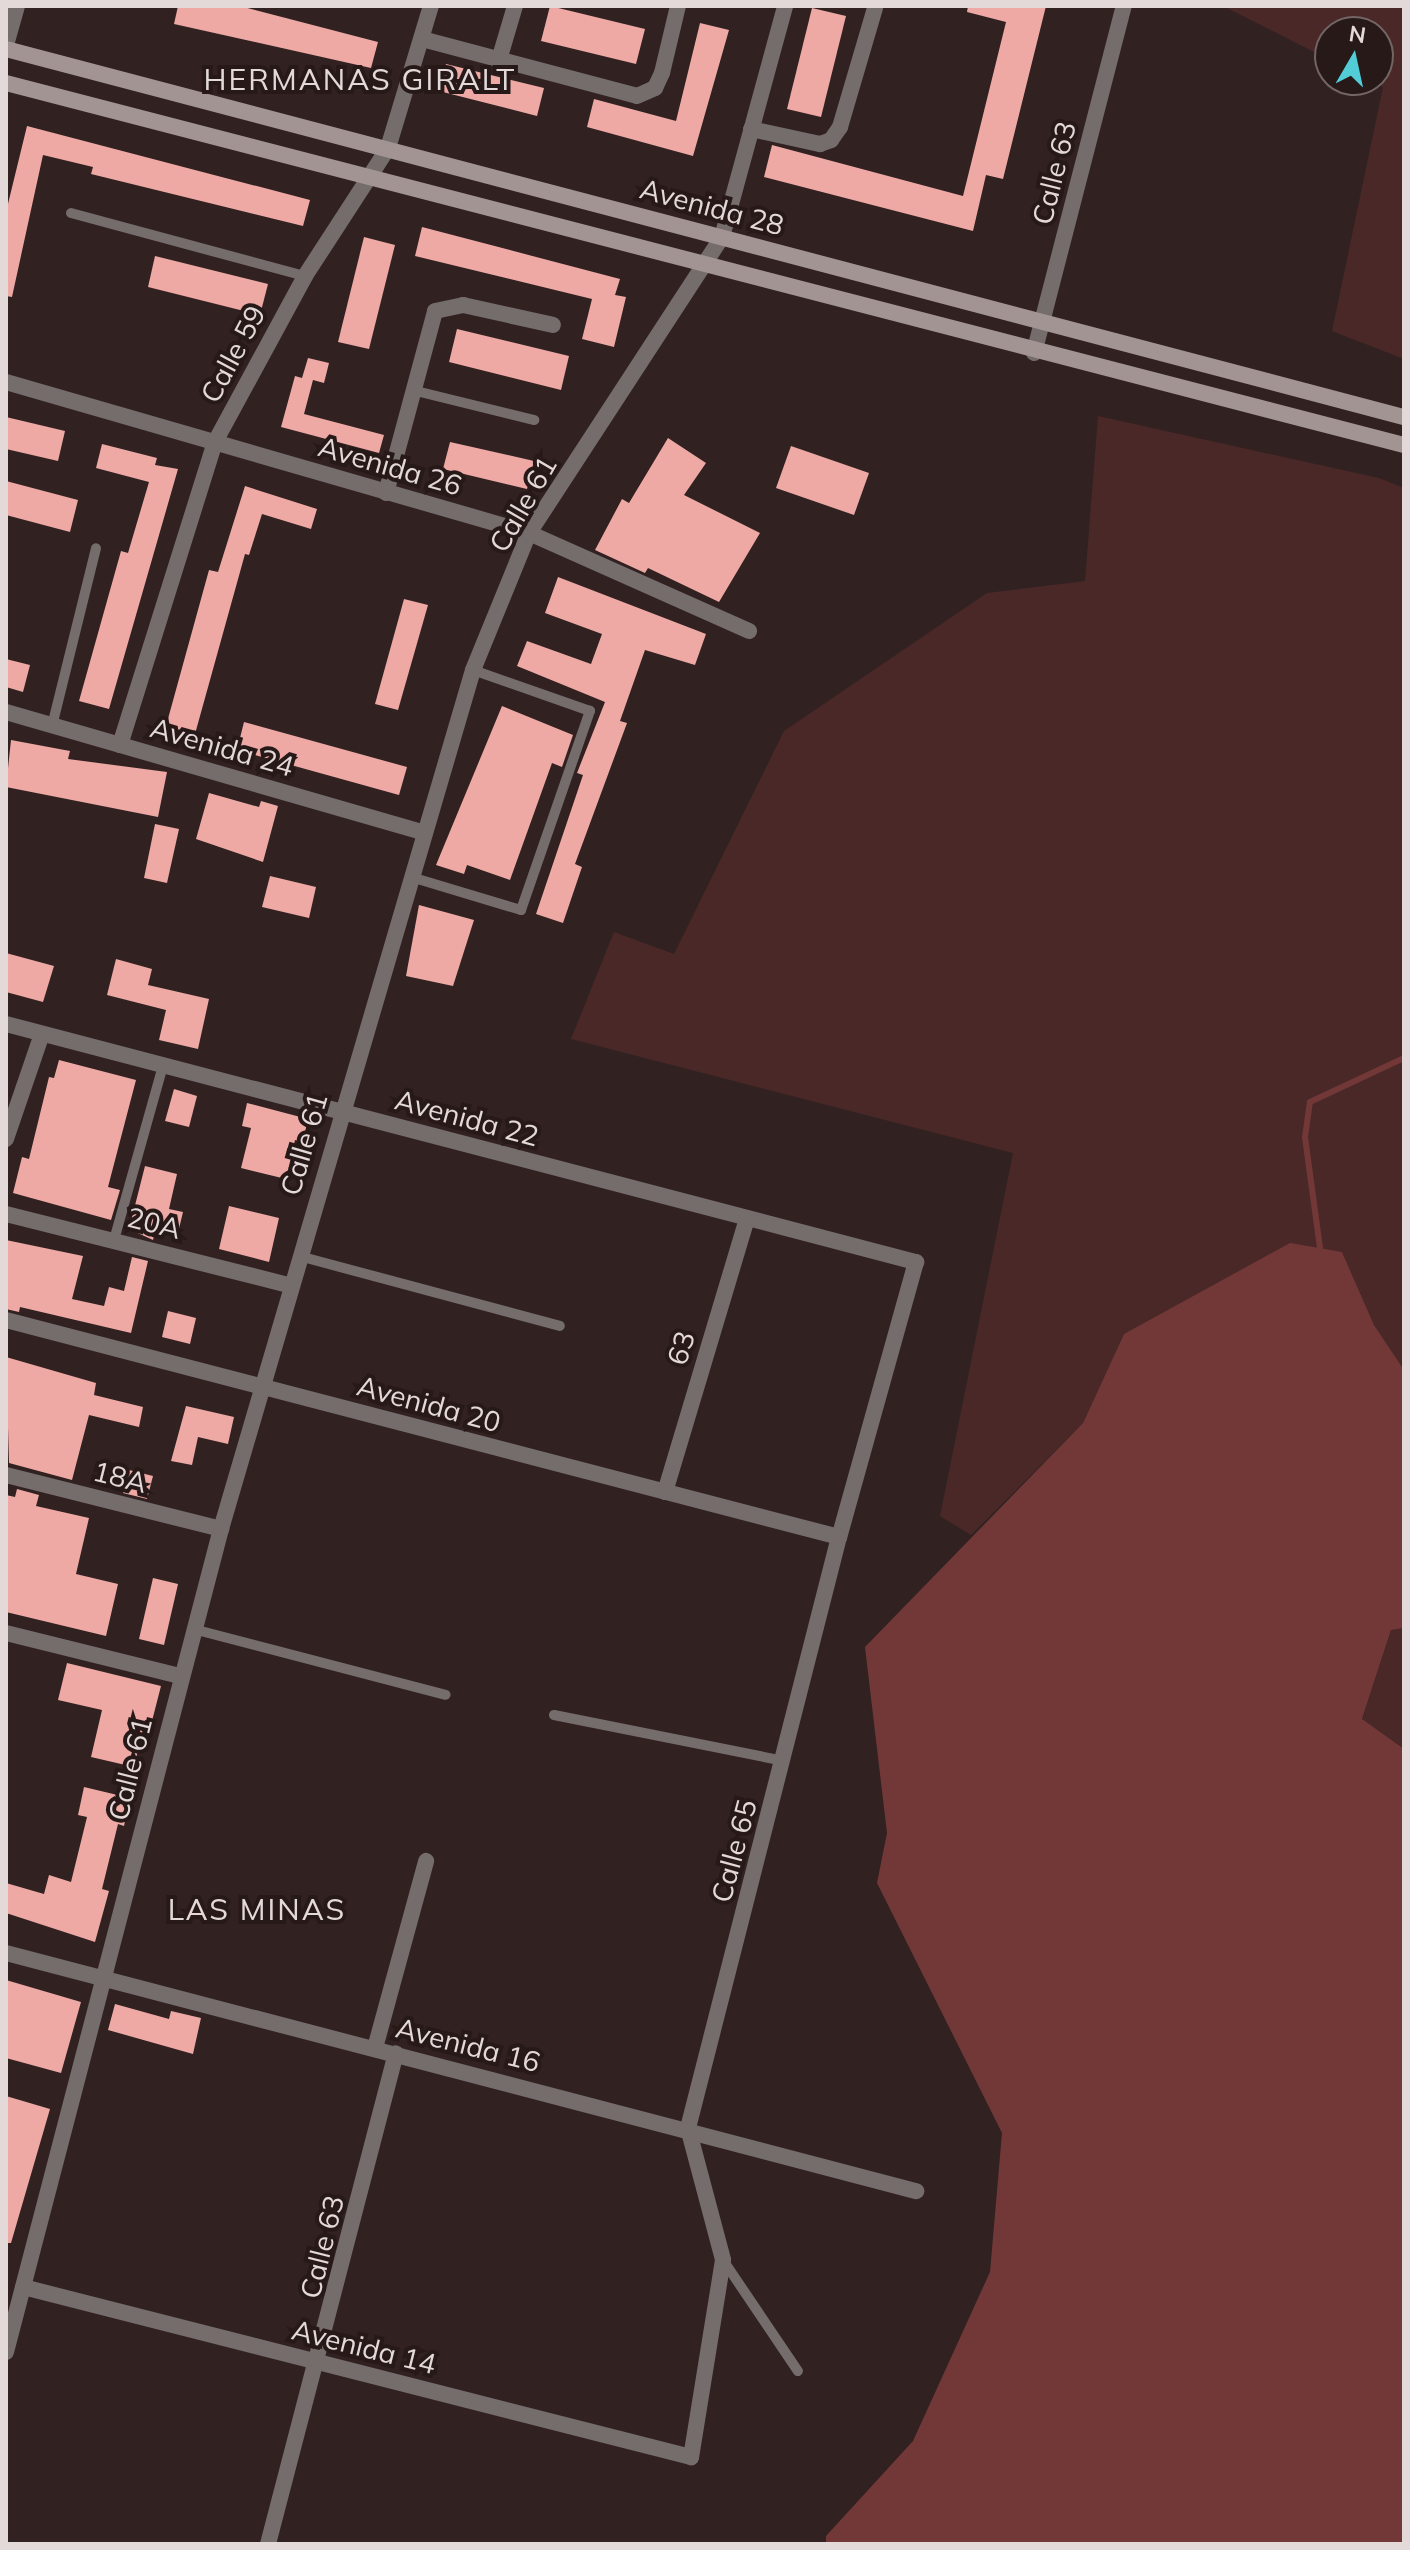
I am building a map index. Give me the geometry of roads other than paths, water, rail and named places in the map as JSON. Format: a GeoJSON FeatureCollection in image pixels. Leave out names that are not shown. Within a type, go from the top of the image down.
{"type":"FeatureCollection","features":[{"type":"Feature","properties":{"kind":"main road","name":"Avenida 28"},"geometry":{"type":"LineString","coordinates":[[6,47],[1404,417]]}},
{"type":"Feature","properties":{"kind":"main road","name":"Avenida 28"},"geometry":{"type":"LineString","coordinates":[[6,83],[369,175],[1034,353],[1404,445]]}},
{"type":"Feature","properties":{"kind":"street"},"geometry":{"type":"LineString","coordinates":[[6,47],[17,6]]}},
{"type":"Feature","properties":{"kind":"street","name":"Calle 59"},"geometry":{"type":"LineString","coordinates":[[120,745],[215,442],[305,276],[388,148],[431,6]]}},
{"type":"Feature","properties":{"kind":"street"},"geometry":{"type":"LineString","coordinates":[[499,60],[515,6]]}},
{"type":"Feature","properties":{"kind":"street"},"geometry":{"type":"LineString","coordinates":[[422,39],[637,96],[655,88],[662,73],[678,6]]}},
{"type":"Feature","properties":{"kind":"street","name":"Calle 61"},"geometry":{"type":"LineString","coordinates":[[6,2352],[180,1676],[260,1387],[473,670],[529,533],[706,266],[722,237],[785,6]]}},
{"type":"Feature","properties":{"kind":"street","name":"Calle 63"},"geometry":{"type":"LineString","coordinates":[[1034,353],[1124,6]]}},
{"type":"Feature","properties":{"kind":"street"},"geometry":{"type":"LineString","coordinates":[[751,129],[820,144],[831,140],[840,127],[875,8]]}},
{"type":"Feature","properties":{"kind":"street"},"geometry":{"type":"LineString","coordinates":[[386,493],[429,322],[446,305],[553,325]]}},
{"type":"Feature","properties":{"kind":"street","name":"Avenida 26"},"geometry":{"type":"LineString","coordinates":[[6,382],[529,533],[749,631]]}},
{"type":"Feature","properties":{"kind":"street","name":"Avenida 24"},"geometry":{"type":"LineString","coordinates":[[6,712],[425,833]]}},
{"type":"Feature","properties":{"kind":"street","name":"Avenida 22"},"geometry":{"type":"LineString","coordinates":[[6,1024],[916,1262]]}},
{"type":"Feature","properties":{"kind":"street"},"geometry":{"type":"LineString","coordinates":[[6,1139],[42,1034]]}},
{"type":"Feature","properties":{"kind":"street","name":"20A"},"geometry":{"type":"LineString","coordinates":[[6,1214],[289,1285]]}},
{"type":"Feature","properties":{"kind":"street","name":"63"},"geometry":{"type":"LineString","coordinates":[[665,1492],[747,1218]]}},
{"type":"Feature","properties":{"kind":"street","name":"Calle 65"},"geometry":{"type":"LineString","coordinates":[[691,2457],[723,2260],[688,2128],[839,1537],[916,1262]]}},
{"type":"Feature","properties":{"kind":"street","name":"Avenida 20"},"geometry":{"type":"LineString","coordinates":[[6,1320],[839,1537]]}},
{"type":"Feature","properties":{"kind":"street","name":"18A"},"geometry":{"type":"LineString","coordinates":[[6,1475],[221,1529]]}},
{"type":"Feature","properties":{"kind":"street"},"geometry":{"type":"LineString","coordinates":[[6,1633],[180,1676]]}},
{"type":"Feature","properties":{"kind":"street"},"geometry":{"type":"LineString","coordinates":[[375,2048],[426,1861]]}},
{"type":"Feature","properties":{"kind":"street","name":"Avenida 16"},"geometry":{"type":"LineString","coordinates":[[6,1953],[688,2128],[916,2191]]}},
{"type":"Feature","properties":{"kind":"street","name":"Calle 63"},"geometry":{"type":"LineString","coordinates":[[268,2544],[320,2363],[396,2053]]}},
{"type":"Feature","properties":{"kind":"street","name":"Avenida 14"},"geometry":{"type":"LineString","coordinates":[[23,2287],[691,2457]]}},
{"type":"Feature","properties":{"kind":"lane"},"geometry":{"type":"LineString","coordinates":[[71,213],[305,276]]}},
{"type":"Feature","properties":{"kind":"lane"},"geometry":{"type":"LineString","coordinates":[[412,390],[534,420]]}},
{"type":"Feature","properties":{"kind":"lane"},"geometry":{"type":"LineString","coordinates":[[52,726],[96,548]]}},
{"type":"Feature","properties":{"kind":"lane"},"geometry":{"type":"LineString","coordinates":[[411,877],[521,910],[590,711],[473,670]]}},
{"type":"Feature","properties":{"kind":"lane"},"geometry":{"type":"LineString","coordinates":[[114,1240],[163,1066]]}},
{"type":"Feature","properties":{"kind":"lane"},"geometry":{"type":"LineString","coordinates":[[299,1256],[560,1326]]}},
{"type":"Feature","properties":{"kind":"lane"},"geometry":{"type":"LineString","coordinates":[[193,1629],[446,1695]]}},
{"type":"Feature","properties":{"kind":"lane"},"geometry":{"type":"LineString","coordinates":[[554,1715],[784,1761]]}},
{"type":"Feature","properties":{"kind":"lane"},"geometry":{"type":"LineString","coordinates":[[723,2260],[798,2371]]}},
{"type":"Feature","properties":{"kind":"waterway"},"geometry":{"type":"LineString","coordinates":[[1320,1248],[1305,1137],[1310,1102],[1404,1058]]}},
{"type":"Feature","properties":{"kind":"district","name":"HERMANAS GIRALT"},"geometry":{"type":"Point","coordinates":[360,79]}},
{"type":"Feature","properties":{"kind":"district","name":"LAS MINAS"},"geometry":{"type":"Point","coordinates":[257,1909]}}]}
